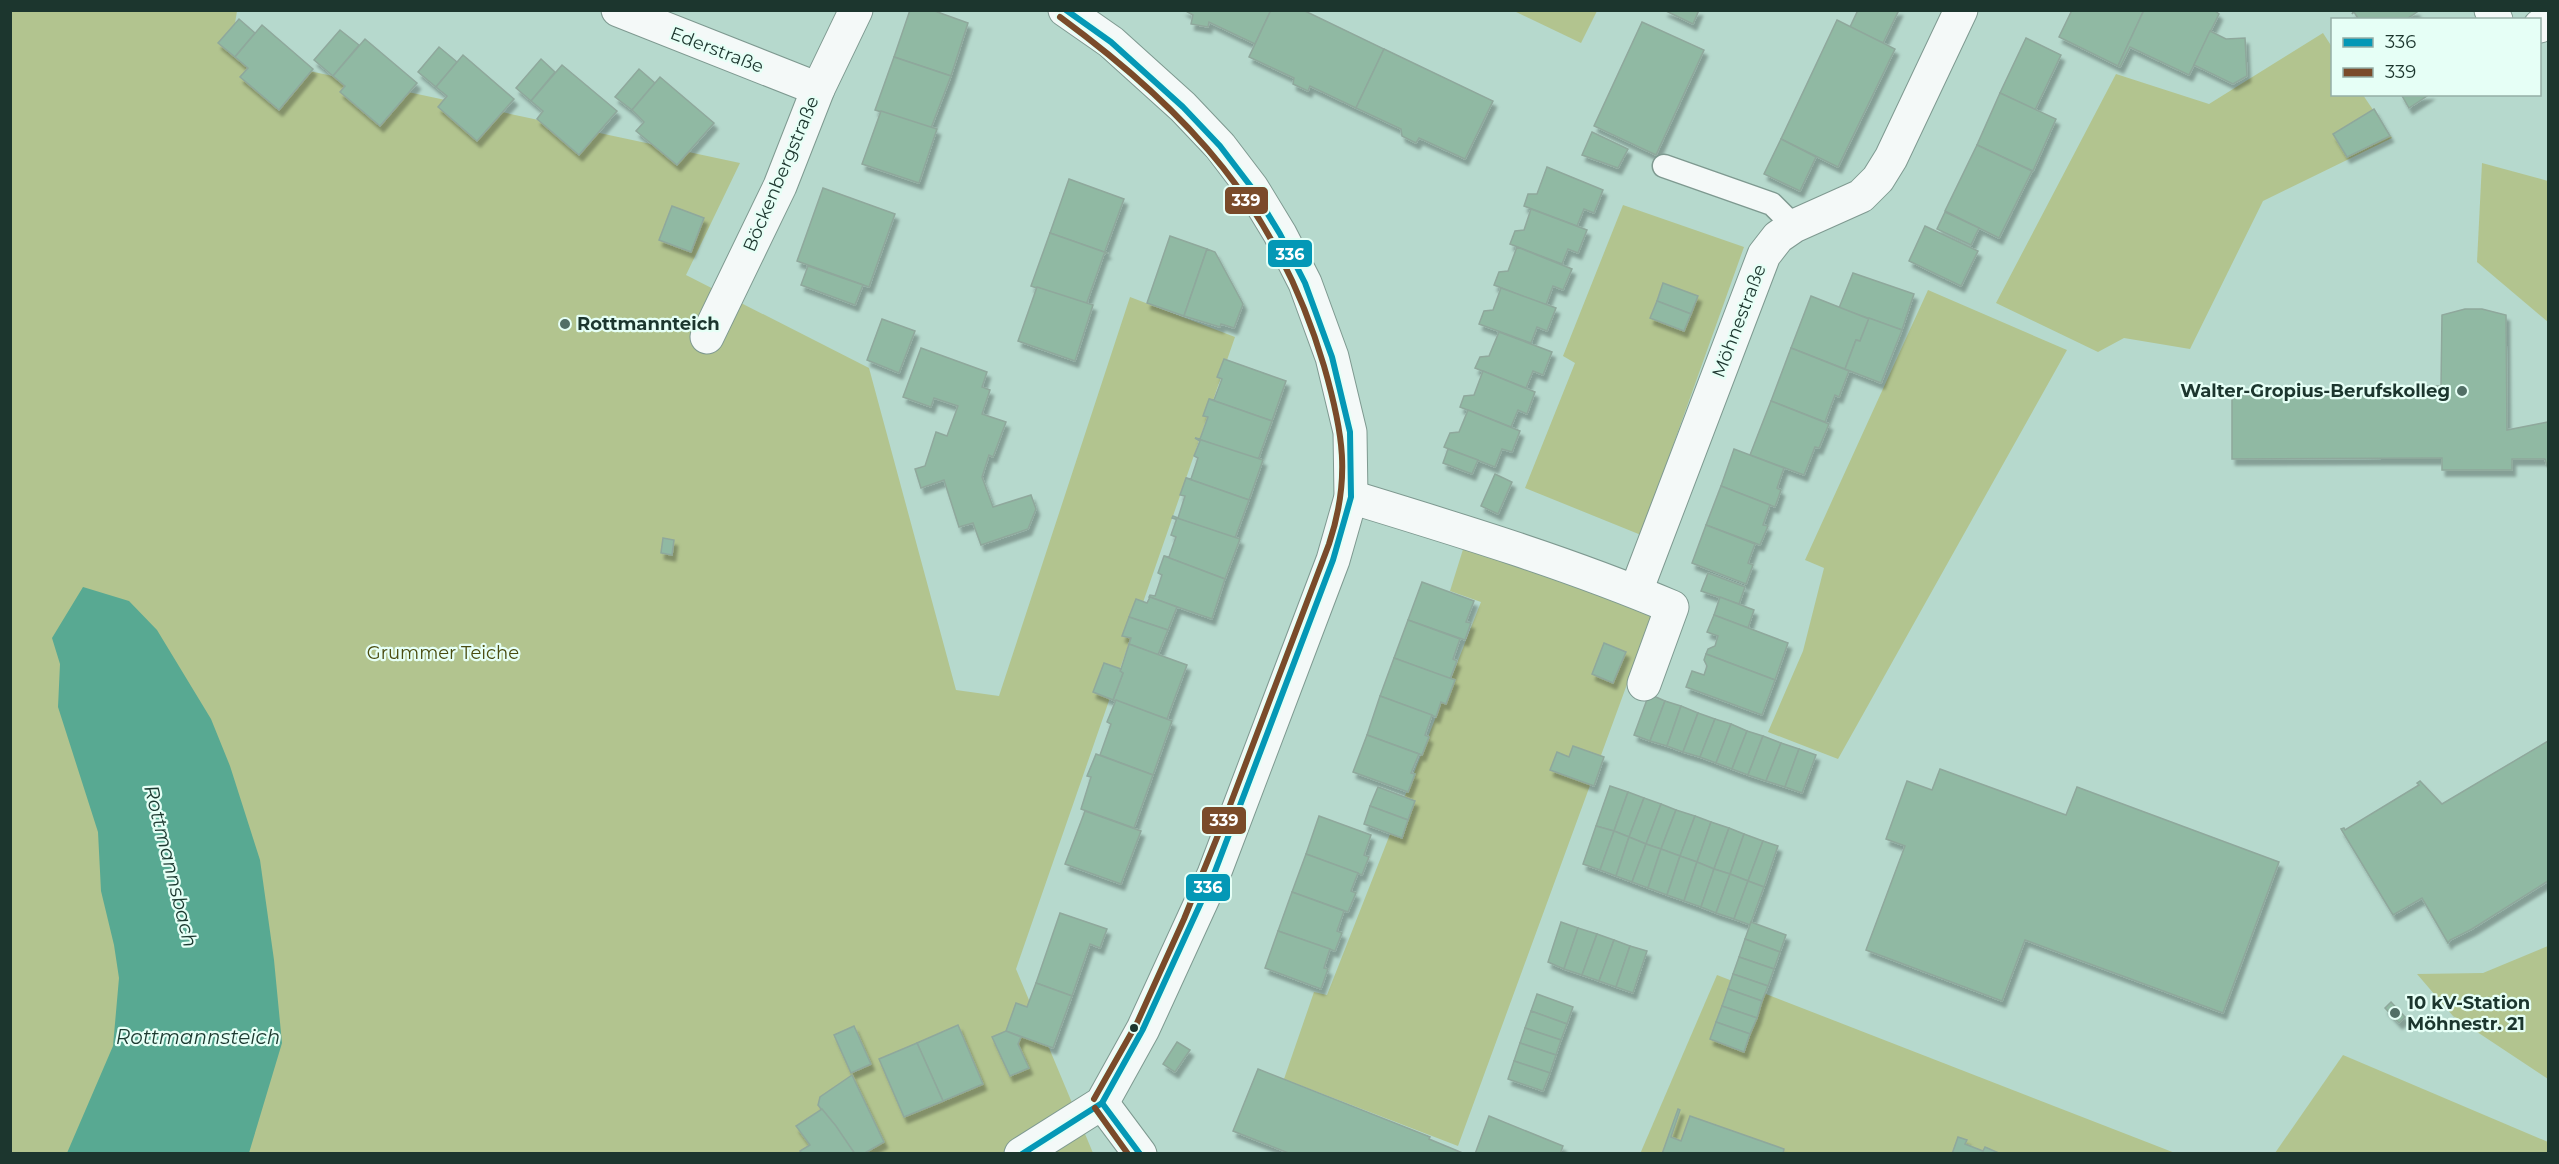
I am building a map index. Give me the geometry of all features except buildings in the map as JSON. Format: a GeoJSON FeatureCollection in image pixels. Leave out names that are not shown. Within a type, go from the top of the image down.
{"type":"FeatureCollection","features":[{"type":"Feature","properties":{"kind":"street","name":"Ederstraße"},"geometry":{"type":"LineString","coordinates":[[618,10],[818,89]]}},
{"type":"Feature","properties":{"kind":"street","name":"Böckenbergstraße"},"geometry":{"type":"LineString","coordinates":[[707,337],[780,186],[818,89],[856,10]]}},
{"type":"Feature","properties":{"kind":"street"},"geometry":{"type":"LineString","coordinates":[[1021,1154],[1102,1103],[1143,1029],[1214,874],[1333,560],[1351,497],[1350,432],[1332,357],[1305,283],[1280,234],[1252,188],[1191,115],[1111,42],[1065,10]]}},
{"type":"Feature","properties":{"kind":"street","name":"Möhnestraße"},"geometry":{"type":"LineString","coordinates":[[1636,591],[1764,255],[1778,237],[1794,226],[1861,196],[1878,179],[1891,158],[1960,10]]}},
{"type":"Feature","properties":{"kind":"street"},"geometry":{"type":"LineString","coordinates":[[1351,497],[1480,537],[1636,591],[1672,607],[1644,684]]}},
{"type":"Feature","properties":{"kind":"street"},"geometry":{"type":"LineString","coordinates":[[1102,1103],[1140,1154]]}},
{"type":"Feature","properties":{"kind":"lane"},"geometry":{"type":"LineString","coordinates":[[1664,166],[1772,204],[1794,226]]}},
{"type":"Feature","properties":{"kind":"green space","name":"Grummer Teiche"},"geometry":{"type":"Polygon","coordinates":[[[10,11],[237,11],[230,54],[740,163],[686,275],[869,368],[956,690],[999,696],[1130,297],[1235,337],[1016,969],[1093,1153],[11,1153],[10,11]]]}},
{"type":"Feature","properties":{"kind":"green space"},"geometry":{"type":"Polygon","coordinates":[[[1514,11],[1597,11],[1581,43],[1514,11]]]}},
{"type":"Feature","properties":{"kind":"green space"},"geometry":{"type":"Polygon","coordinates":[[[2323,33],[2331,45],[2331,96],[2364,96],[2392,138],[2263,201],[2190,349],[2124,338],[2098,352],[1996,303],[2116,74],[2209,104],[2323,33]]]}},
{"type":"Feature","properties":{"kind":"green space"},"geometry":{"type":"Polygon","coordinates":[[[2482,163],[2548,181],[2548,322],[2477,262],[2482,163]]]}},
{"type":"Feature","properties":{"kind":"green space"},"geometry":{"type":"Polygon","coordinates":[[[1623,205],[1744,247],[1641,535],[1525,488],[1575,363],[1563,356],[1623,205]]]}},
{"type":"Feature","properties":{"kind":"green space"},"geometry":{"type":"Polygon","coordinates":[[[1928,290],[2067,350],[1838,759],[1768,732],[1803,651],[1824,568],[1805,560],[1928,290]]]}},
{"type":"Feature","properties":{"kind":"green space"},"geometry":{"type":"Polygon","coordinates":[[[1465,543],[1652,616],[1458,1146],[1284,1079],[1314,992],[1327,995],[1481,602],[1450,591],[1465,543]]]}},
{"type":"Feature","properties":{"kind":"green space"},"geometry":{"type":"Polygon","coordinates":[[[2548,946],[2548,1079],[2453,1016],[2417,974],[2483,973],[2548,946]]]}},
{"type":"Feature","properties":{"kind":"green space"},"geometry":{"type":"Polygon","coordinates":[[[1717,975],[2175,1153],[1640,1154],[1717,975]]]}},
{"type":"Feature","properties":{"kind":"green space"},"geometry":{"type":"Polygon","coordinates":[[[2343,1055],[2548,1142],[2548,1153],[2275,1153],[2343,1055]]]}},
{"type":"Feature","properties":{"kind":"water","name":"Rottmannsteich"},"geometry":{"type":"Polygon","coordinates":[[[83,587],[129,601],[157,630],[211,719],[230,766],[260,860],[274,960],[282,1043],[249,1153],[67,1153],[113,1046],[119,978],[101,891],[98,832],[58,707],[60,664],[52,638],[83,587]]]}},
{"type":"Feature","properties":{"kind":"transit line","name":"336"},"geometry":{"type":"LineString","coordinates":[[1022,1154],[1102,1103],[1143,1029],[1214,874],[1333,560],[1351,497],[1350,432],[1332,357],[1305,283],[1280,234],[1252,188],[1220,146],[1183,107],[1111,42],[1066,10]]}},
{"type":"Feature","properties":{"kind":"transit line","name":"339"},"geometry":{"type":"LineString","coordinates":[[1060,17],[1107,53],[1188,128],[1223,168],[1254,211],[1281,258],[1304,309],[1331,390],[1342,455],[1340,498],[1329,544],[1227,813],[1184,919],[1137,1023],[1094,1099]]}},
{"type":"Feature","properties":{"kind":"transit line","name":"336"},"geometry":{"type":"LineString","coordinates":[[1102,1103],[1140,1154]]}},
{"type":"Feature","properties":{"kind":"transit line","name":"339"},"geometry":{"type":"LineString","coordinates":[[1095,1108],[1128,1154]]}},
{"type":"Feature","properties":{"kind":"place","name":"Rottmannteich"},"geometry":{"type":"Point","coordinates":[565,324]}},
{"type":"Feature","properties":{"kind":"place","name":"Walter-Gropius-Berufskolleg"},"geometry":{"type":"Point","coordinates":[2462,391]}},
{"type":"Feature","properties":{"kind":"place","name":"10 kV-Station Möhnestr. 21"},"geometry":{"type":"Point","coordinates":[2395,1013]}},
{"type":"Feature","properties":{"kind":"water label","name":"Rottmannsbach"},"geometry":{"type":"Point","coordinates":[171,866]}}]}
